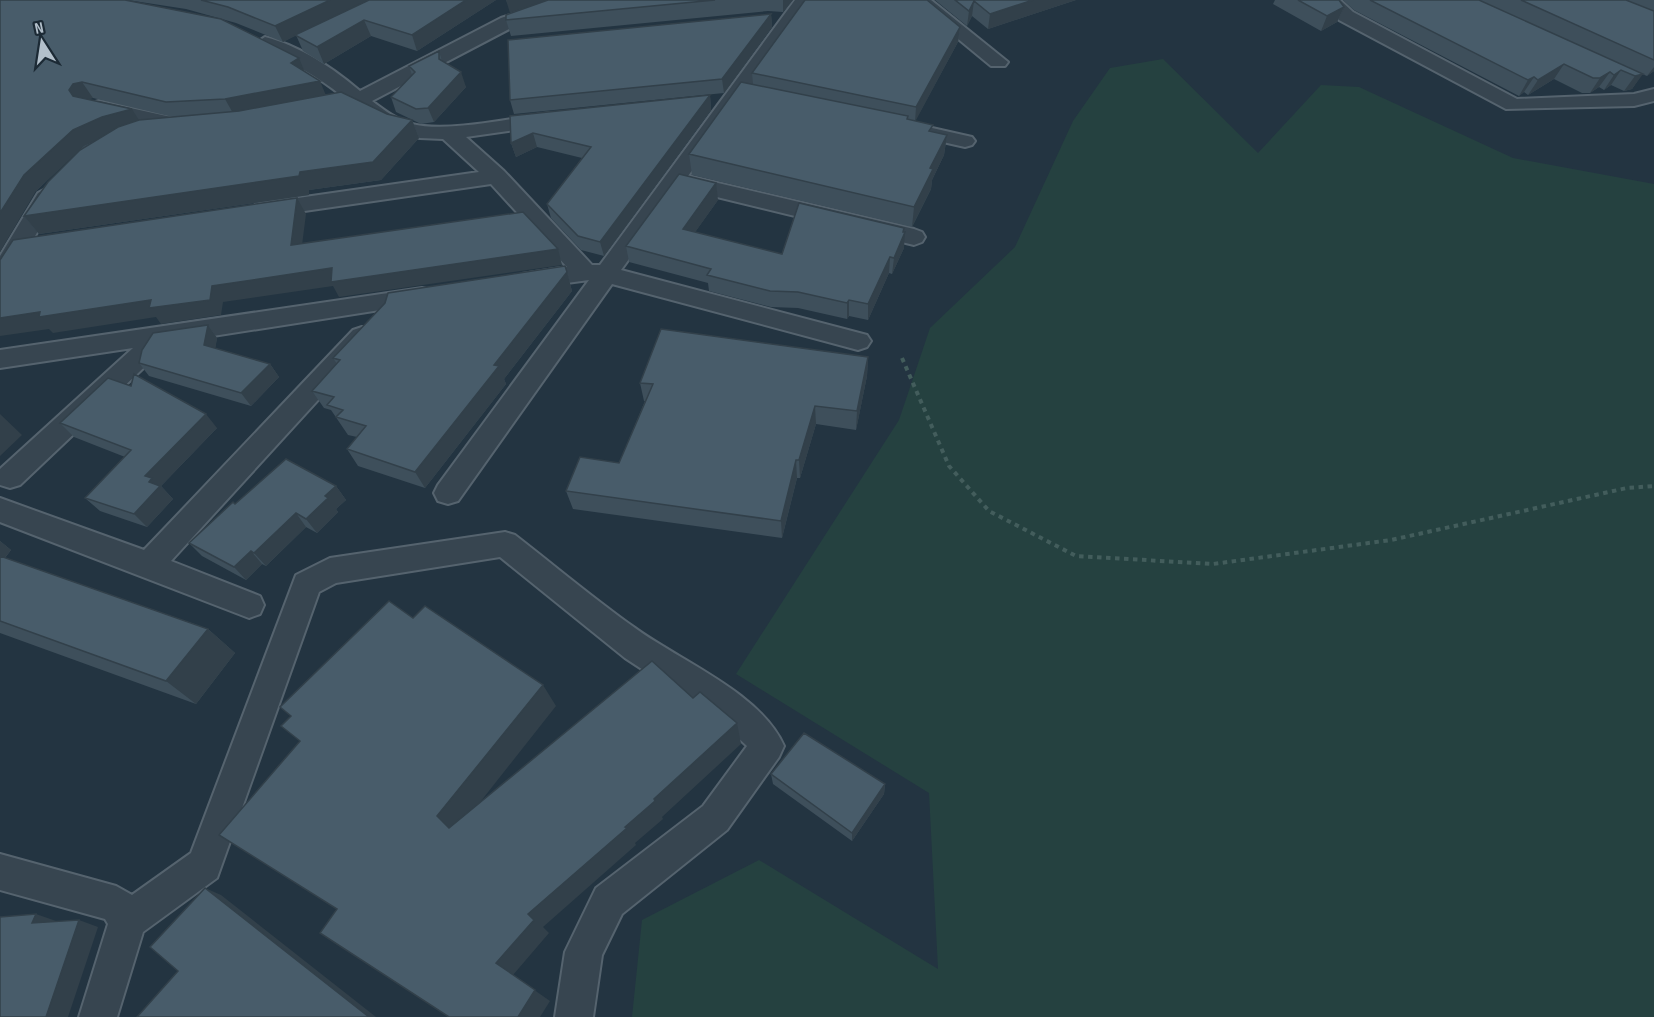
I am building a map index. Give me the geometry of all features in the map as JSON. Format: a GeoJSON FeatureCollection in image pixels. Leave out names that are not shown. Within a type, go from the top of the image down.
{"type":"FeatureCollection","features":[{"type":"Feature","properties":{"kind":"street"},"geometry":{"type":"LineString","coordinates":[[324,106],[358,100],[508,22],[573,0]]}},
{"type":"Feature","properties":{"kind":"street"},"geometry":{"type":"LineString","coordinates":[[448,493],[596,273],[672,179],[778,20],[804,0]]}},
{"type":"Feature","properties":{"kind":"street"},"geometry":{"type":"LineString","coordinates":[[920,0],[998,62]]}},
{"type":"Feature","properties":{"kind":"street"},"geometry":{"type":"LineString","coordinates":[[1330,0],[1346,16],[1513,105],[1634,100],[1654,95]]}},
{"type":"Feature","properties":{"kind":"street"},"geometry":{"type":"LineString","coordinates":[[245,33],[340,83],[358,100],[403,128],[421,132],[447,131],[573,117]]}},
{"type":"Feature","properties":{"kind":"street"},"geometry":{"type":"LineString","coordinates":[[283,51],[303,41]]}},
{"type":"Feature","properties":{"kind":"street"},"geometry":{"type":"LineString","coordinates":[[468,43],[490,48],[501,47]]}},
{"type":"Feature","properties":{"kind":"street"},"geometry":{"type":"LineString","coordinates":[[1632,79],[1654,89]]}},
{"type":"Feature","properties":{"kind":"street"},"geometry":{"type":"LineString","coordinates":[[725,98],[758,98]]}},
{"type":"Feature","properties":{"kind":"street"},"geometry":{"type":"LineString","coordinates":[[92,106],[182,125],[131,136]]}},
{"type":"Feature","properties":{"kind":"street"},"geometry":{"type":"LineString","coordinates":[[885,124],[965,141]]}},
{"type":"Feature","properties":{"kind":"street"},"geometry":{"type":"LineString","coordinates":[[447,131],[596,273]]}},
{"type":"Feature","properties":{"kind":"street"},"geometry":{"type":"LineString","coordinates":[[0,276],[46,198],[70,176]]}},
{"type":"Feature","properties":{"kind":"street"},"geometry":{"type":"LineString","coordinates":[[239,214],[496,176]]}},
{"type":"Feature","properties":{"kind":"street"},"geometry":{"type":"LineString","coordinates":[[672,179],[914,237]]}},
{"type":"Feature","properties":{"kind":"street"},"geometry":{"type":"LineString","coordinates":[[17,247],[41,243]]}},
{"type":"Feature","properties":{"kind":"street"},"geometry":{"type":"LineString","coordinates":[[503,284],[596,273],[858,341]]}},
{"type":"Feature","properties":{"kind":"street"},"geometry":{"type":"LineString","coordinates":[[0,359],[444,292]]}},
{"type":"Feature","properties":{"kind":"street"},"geometry":{"type":"LineString","coordinates":[[149,565],[383,314],[386,301]]}},
{"type":"Feature","properties":{"kind":"street"},"geometry":{"type":"LineString","coordinates":[[10,477],[147,350],[153,336]]}},
{"type":"Feature","properties":{"kind":"street"},"geometry":{"type":"LineString","coordinates":[[0,510],[249,605]]}},
{"type":"Feature","properties":{"kind":"street"},"geometry":{"type":"LineString","coordinates":[[98,1017],[128,920],[204,865],[307,584],[330,571],[505,544],[656,661],[701,687],[752,725],[767,747],[715,818],[609,901],[584,952],[574,1017]]}},
{"type":"Feature","properties":{"kind":"street"},"geometry":{"type":"LineString","coordinates":[[0,872],[116,904],[128,920]]}},
{"type":"Feature","properties":{"kind":"path"},"geometry":{"type":"LineString","coordinates":[[902,358],[950,466],[989,511],[1076,556],[1213,564],[1391,540],[1627,488],[1654,486]]}},
{"type":"Feature","properties":{"kind":"green space"},"geometry":{"type":"Polygon","coordinates":[[[1163,59],[1258,153],[1321,85],[1359,87],[1513,158],[1654,184],[1654,1017],[632,1017],[642,920],[759,860],[938,969],[929,793],[736,674],[899,420],[930,328],[1015,247],[1073,121],[1110,68],[1163,59]]]}},
{"type":"Feature","properties":{"kind":"building"},"geometry":{"type":"Polygon","coordinates":[[[0,0],[125,0],[221,19],[299,58],[291,63],[320,81],[225,99],[166,102],[82,82],[73,84],[69,90],[73,96],[132,109],[102,117],[73,130],[24,175],[0,213],[0,0]]]}},
{"type":"Feature","properties":{"kind":"building"},"geometry":{"type":"Polygon","coordinates":[[[201,0],[330,0],[275,26],[228,7],[201,0]]]}},
{"type":"Feature","properties":{"kind":"building"},"geometry":{"type":"Polygon","coordinates":[[[369,0],[466,0],[412,35],[364,20],[317,47],[295,35],[369,0]]]}},
{"type":"Feature","properties":{"kind":"building"},"geometry":{"type":"Polygon","coordinates":[[[548,0],[715,0],[506,20],[506,15],[548,0]]]}},
{"type":"Feature","properties":{"kind":"building"},"geometry":{"type":"Polygon","coordinates":[[[805,0],[927,0],[960,27],[916,107],[752,73],[805,0]]]}},
{"type":"Feature","properties":{"kind":"building"},"geometry":{"type":"Polygon","coordinates":[[[955,0],[1033,0],[990,14],[974,1],[969,11],[955,0]]]}},
{"type":"Feature","properties":{"kind":"building"},"geometry":{"type":"Polygon","coordinates":[[[1298,0],[1339,0],[1344,7],[1327,16],[1298,0]]]}},
{"type":"Feature","properties":{"kind":"building"},"geometry":{"type":"Polygon","coordinates":[[[1370,0],[1479,0],[1643,74],[1635,76],[1621,70],[1614,75],[1610,72],[1600,78],[1593,78],[1564,64],[1538,80],[1534,77],[1528,80],[1370,0]]]}},
{"type":"Feature","properties":{"kind":"building"},"geometry":{"type":"Polygon","coordinates":[[[1521,0],[1626,0],[1654,11],[1654,60],[1521,0]]]}},
{"type":"Feature","properties":{"kind":"building"},"geometry":{"type":"Polygon","coordinates":[[[771,14],[722,79],[510,100],[508,40],[771,14]]]}},
{"type":"Feature","properties":{"kind":"building"},"geometry":{"type":"Polygon","coordinates":[[[439,51],[439,59],[461,72],[428,108],[416,109],[391,97],[415,72],[409,66],[439,51]]]}},
{"type":"Feature","properties":{"kind":"building"},"geometry":{"type":"Polygon","coordinates":[[[741,82],[908,116],[907,119],[933,125],[929,131],[947,135],[914,207],[689,154],[741,82]]]}},
{"type":"Feature","properties":{"kind":"building"},"geometry":{"type":"Polygon","coordinates":[[[341,92],[387,114],[412,120],[373,162],[300,172],[299,176],[24,216],[48,182],[80,150],[118,127],[139,120],[239,111],[341,92]]]}},
{"type":"Feature","properties":{"kind":"building"},"geometry":{"type":"Polygon","coordinates":[[[710,95],[600,242],[578,236],[547,204],[591,147],[533,133],[511,143],[510,116],[710,95]]]}},
{"type":"Feature","properties":{"kind":"building"},"geometry":{"type":"Polygon","coordinates":[[[679,174],[716,183],[683,229],[782,254],[799,203],[904,228],[903,232],[905,232],[894,258],[890,257],[868,304],[849,300],[847,303],[798,292],[770,291],[707,275],[711,269],[626,246],[679,174]]]}},
{"type":"Feature","properties":{"kind":"building"},"geometry":{"type":"Polygon","coordinates":[[[297,198],[291,245],[523,212],[558,249],[331,282],[332,268],[212,286],[210,300],[149,308],[151,300],[39,317],[40,312],[0,318],[0,260],[13,240],[297,198]]]}},
{"type":"Feature","properties":{"kind":"building"},"geometry":{"type":"Polygon","coordinates":[[[565,266],[567,272],[494,365],[499,366],[415,472],[347,449],[366,426],[336,417],[343,410],[327,405],[334,397],[312,391],[340,360],[333,358],[385,303],[388,293],[565,266]]]}},
{"type":"Feature","properties":{"kind":"building"},"geometry":{"type":"Polygon","coordinates":[[[208,325],[204,345],[270,364],[241,393],[139,363],[142,350],[153,333],[208,325]]]}},
{"type":"Feature","properties":{"kind":"building"},"geometry":{"type":"Polygon","coordinates":[[[661,329],[868,357],[857,411],[815,406],[799,460],[796,460],[781,521],[566,491],[580,457],[619,463],[653,384],[640,383],[661,329]]]}},
{"type":"Feature","properties":{"kind":"building"},"geometry":{"type":"Polygon","coordinates":[[[134,374],[206,414],[145,476],[152,478],[149,482],[160,486],[134,514],[85,498],[131,450],[60,423],[108,378],[131,386],[134,374]]]}},
{"type":"Feature","properties":{"kind":"building"},"geometry":{"type":"Polygon","coordinates":[[[286,459],[336,486],[325,496],[328,498],[306,519],[296,513],[254,553],[251,551],[234,567],[189,543],[233,502],[235,504],[286,459]]]}},
{"type":"Feature","properties":{"kind":"building"},"geometry":{"type":"Polygon","coordinates":[[[0,556],[208,629],[166,681],[0,621],[0,556]]]}},
{"type":"Feature","properties":{"kind":"building"},"geometry":{"type":"Polygon","coordinates":[[[389,601],[413,618],[425,606],[543,685],[437,816],[449,828],[652,661],[693,698],[700,692],[737,723],[654,799],[655,801],[625,827],[627,828],[528,914],[534,920],[496,963],[535,990],[518,1017],[449,1017],[320,933],[337,909],[219,835],[300,741],[281,726],[291,716],[280,707],[389,601]]]}},
{"type":"Feature","properties":{"kind":"building"},"geometry":{"type":"Polygon","coordinates":[[[804,733],[885,784],[852,833],[771,774],[804,733]]]}},
{"type":"Feature","properties":{"kind":"building"},"geometry":{"type":"Polygon","coordinates":[[[205,888],[369,1017],[137,1017],[178,971],[150,947],[205,888]]]}},
{"type":"Feature","properties":{"kind":"building"},"geometry":{"type":"Polygon","coordinates":[[[36,914],[32,923],[79,920],[46,1017],[0,1017],[0,917],[36,914]]]}}]}
